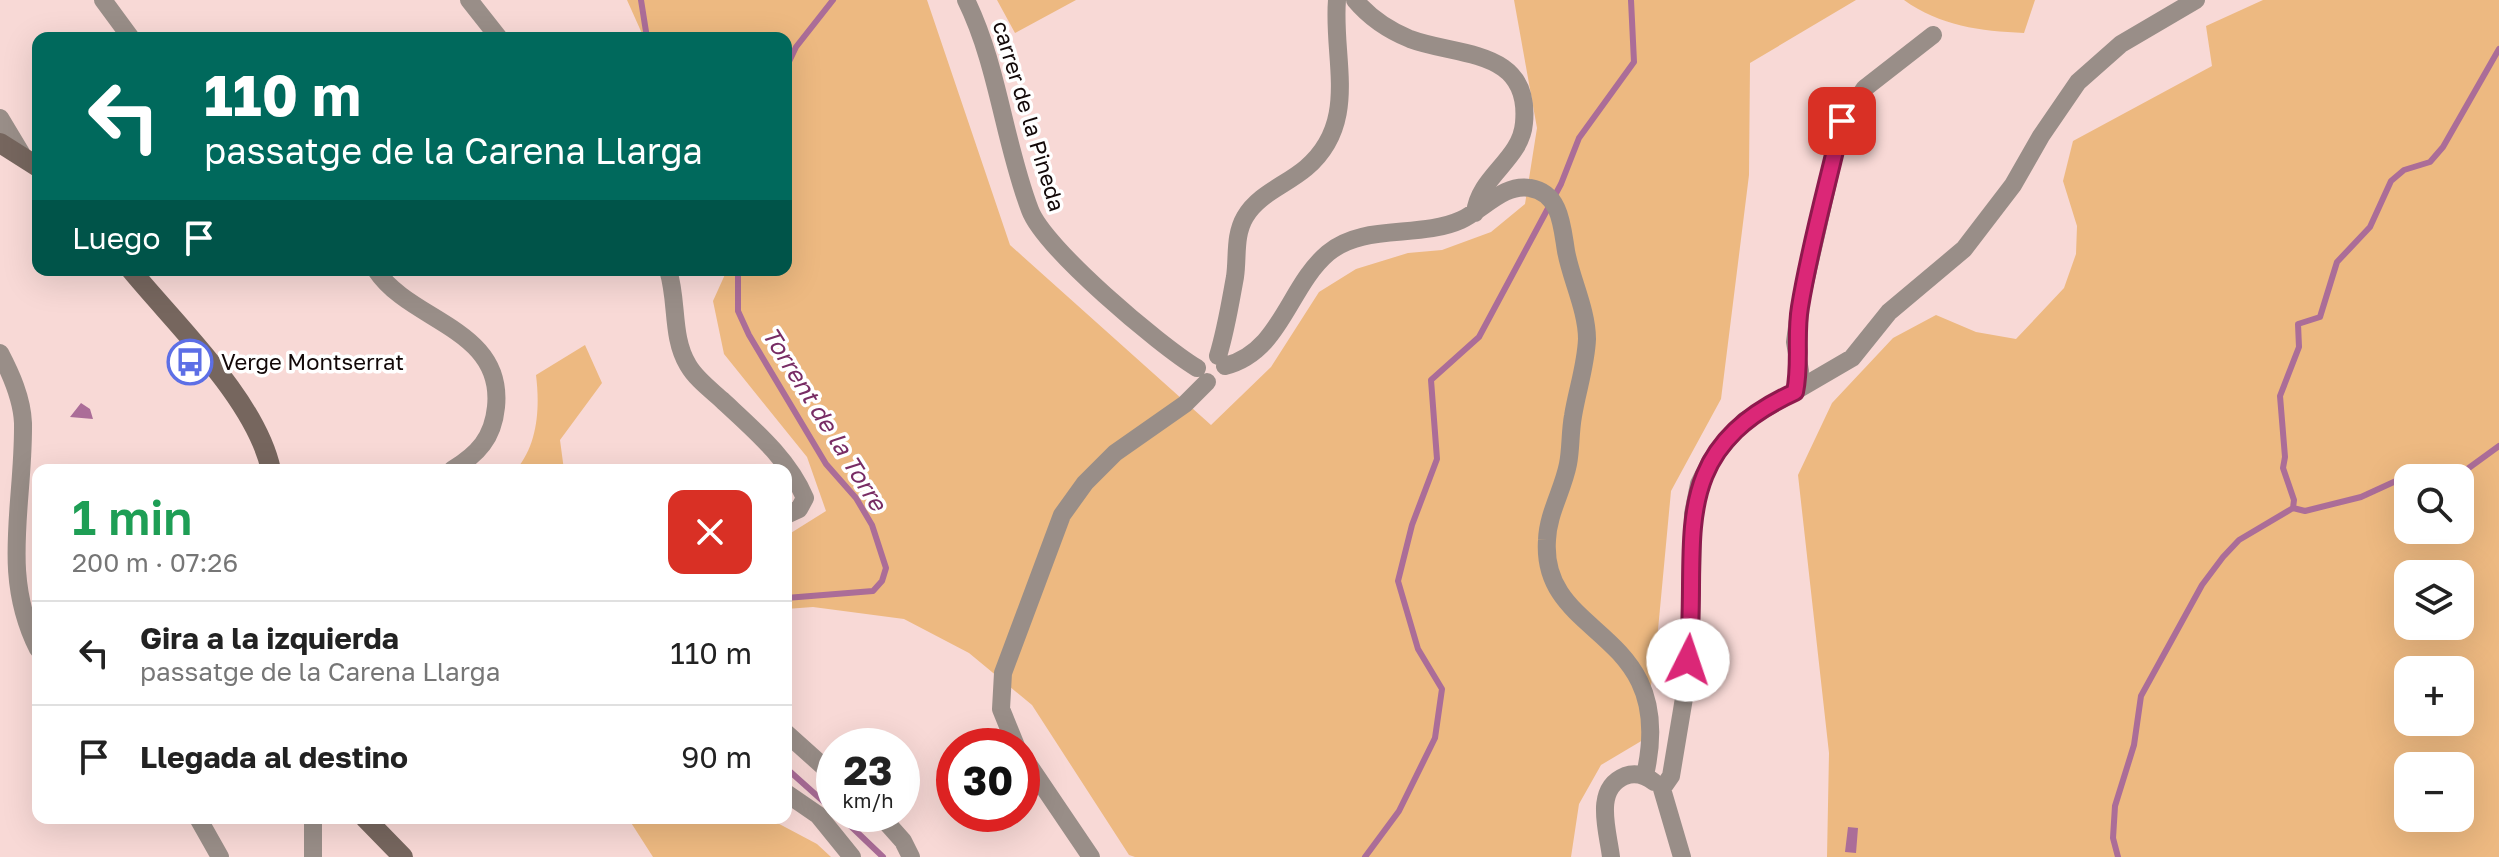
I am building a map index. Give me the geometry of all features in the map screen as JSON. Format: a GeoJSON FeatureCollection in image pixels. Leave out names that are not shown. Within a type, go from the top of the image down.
{"type":"FeatureCollection","features":[{"type":"Feature","properties":{"kind":"street"},"geometry":{"type":"LineString","coordinates":[[103,0],[127,32]]}},
{"type":"Feature","properties":{"kind":"street"},"geometry":{"type":"LineString","coordinates":[[469,0],[494,32]]}},
{"type":"Feature","properties":{"kind":"street","name":"carrer de la Pineda"},"geometry":{"type":"LineString","coordinates":[[966,0],[983,43],[1013,159],[1039,230],[1119,305],[1202,375]]}},
{"type":"Feature","properties":{"kind":"street"},"geometry":{"type":"LineString","coordinates":[[1221,361],[1238,234],[1244,219],[1254,205],[1316,160],[1339,117],[1342,84],[1337,0]]}},
{"type":"Feature","properties":{"kind":"street"},"geometry":{"type":"LineString","coordinates":[[1355,0],[1395,32],[1497,63],[1515,80],[1524,115],[1522,133],[1514,151],[1477,196],[1475,213]]}},
{"type":"Feature","properties":{"kind":"street"},"geometry":{"type":"LineString","coordinates":[[1662,789],[1671,776],[1686,686],[1693,585],[1690,544],[1699,484],[1711,460],[1744,421],[1852,358],[1889,312],[1964,249],[2013,185],[2058,109],[2099,60],[2196,0]]}},
{"type":"Feature","properties":{"kind":"street"},"geometry":{"type":"LineString","coordinates":[[1795,392],[1800,371],[1795,342],[1800,305],[1842,121],[1865,88],[1933,35]]}},
{"type":"Feature","properties":{"kind":"street"},"geometry":{"type":"LineString","coordinates":[[0,118],[21,153]]}},
{"type":"Feature","properties":{"kind":"street"},"geometry":{"type":"LineString","coordinates":[[0,143],[32,162]]}},
{"type":"Feature","properties":{"kind":"street"},"geometry":{"type":"LineString","coordinates":[[1009,728],[1001,709],[1003,673],[1062,515],[1085,483],[1115,453],[1185,404],[1202,375],[1204,356],[1221,361],[1256,354],[1306,278],[1329,252],[1362,237],[1431,229],[1475,213],[1512,189],[1530,187],[1548,197],[1561,215],[1587,337],[1568,464],[1550,522],[1547,553],[1552,577],[1567,602],[1626,657],[1644,688],[1650,705],[1652,735],[1645,775]]}},
{"type":"Feature","properties":{"kind":"street"},"geometry":{"type":"LineString","coordinates":[[136,276],[248,411],[267,450],[270,464]]}},
{"type":"Feature","properties":{"kind":"street"},"geometry":{"type":"LineString","coordinates":[[380,276],[389,289],[473,342],[491,370],[497,401],[490,437],[481,449],[460,464]]}},
{"type":"Feature","properties":{"kind":"street"},"geometry":{"type":"LineString","coordinates":[[670,276],[675,297],[679,344],[689,367],[758,432],[783,464]]}},
{"type":"Feature","properties":{"kind":"street"},"geometry":{"type":"LineString","coordinates":[[0,353],[19,399],[23,427],[0,542],[3,594],[13,621],[32,642]]}},
{"type":"Feature","properties":{"kind":"street"},"geometry":{"type":"LineString","coordinates":[[792,475],[805,498],[799,509],[792,512]]}},
{"type":"Feature","properties":{"kind":"street"},"geometry":{"type":"LineString","coordinates":[[792,738],[816,760]]}},
{"type":"Feature","properties":{"kind":"street"},"geometry":{"type":"LineString","coordinates":[[1611,857],[1605,804],[1607,790],[1618,779],[1630,774],[1645,775],[1662,789],[1682,857]]}},
{"type":"Feature","properties":{"kind":"street"},"geometry":{"type":"LineString","coordinates":[[1040,782],[1091,857]]}},
{"type":"Feature","properties":{"kind":"street"},"geometry":{"type":"LineString","coordinates":[[792,797],[818,815],[852,857]]}},
{"type":"Feature","properties":{"kind":"street"},"geometry":{"type":"LineString","coordinates":[[201,824],[220,857]]}},
{"type":"Feature","properties":{"kind":"street"},"geometry":{"type":"LineString","coordinates":[[313,824],[313,857]]}},
{"type":"Feature","properties":{"kind":"street"},"geometry":{"type":"LineString","coordinates":[[371,824],[403,857]]}},
{"type":"Feature","properties":{"kind":"street"},"geometry":{"type":"LineString","coordinates":[[895,832],[911,857]]}},
{"type":"Feature","properties":{"kind":"shaded area"},"geometry":{"type":"Polygon","coordinates":[[[627,0],[927,0],[1010,245],[1211,425],[1271,367],[1319,292],[1356,269],[1408,253],[1442,250],[1491,232],[1525,204],[1537,128],[1514,0],[1856,0],[1750,63],[1749,175],[1721,399],[1671,491],[1656,651],[1643,740],[1601,765],[1579,804],[1571,857],[1135,857],[1129,855],[1032,705],[969,653],[904,619],[813,607],[792,609],[792,532],[826,511],[807,457],[724,354],[713,301],[724,276],[792,276],[792,32],[641,32],[627,0]]]}},
{"type":"Feature","properties":{"kind":"shaded area"},"geometry":{"type":"Polygon","coordinates":[[[997,0],[1076,0],[1015,33],[997,0]]]}},
{"type":"Feature","properties":{"kind":"shaded area"},"geometry":{"type":"Polygon","coordinates":[[[1904,0],[2035,0],[2024,33],[1961,26],[1932,16],[1904,0]]]}},
{"type":"Feature","properties":{"kind":"shaded area"},"geometry":{"type":"Polygon","coordinates":[[[2263,0],[2499,0],[2499,857],[1827,857],[1829,753],[1798,475],[1832,403],[1893,338],[1936,315],[1976,332],[2016,339],[2064,288],[2076,254],[2077,226],[2063,181],[2073,141],[2212,66],[2206,26],[2263,0]]]}},
{"type":"Feature","properties":{"kind":"shaded area"},"geometry":{"type":"Polygon","coordinates":[[[585,345],[602,383],[560,440],[563,464],[520,464],[529,449],[536,425],[536,375],[585,345]]]}},
{"type":"Feature","properties":{"kind":"shaded area"},"geometry":{"type":"Polygon","coordinates":[[[81,403],[90,409],[93,419],[70,417],[81,403]]]}},
{"type":"Feature","properties":{"kind":"shaded area"},"geometry":{"type":"Polygon","coordinates":[[[632,824],[779,824],[817,844],[831,857],[653,857],[632,824]]]}},
{"type":"Feature","properties":{"kind":"shaded area"},"geometry":{"type":"Polygon","coordinates":[[[1848,827],[1858,828],[1856,853],[1845,852],[1848,827]]]}},
{"type":"Feature","properties":{"kind":"waterway"},"geometry":{"type":"LineString","coordinates":[[641,0],[646,32]]}},
{"type":"Feature","properties":{"kind":"waterway","name":"Torrent de la Torre"},"geometry":{"type":"LineString","coordinates":[[792,55],[833,0]]}},
{"type":"Feature","properties":{"kind":"waterway"},"geometry":{"type":"LineString","coordinates":[[1365,857],[1399,811],[1435,738],[1442,689],[1418,649],[1398,581],[1412,525],[1437,459],[1431,380],[1479,337],[1561,184],[1579,138],[1634,62],[1631,0]]}},
{"type":"Feature","properties":{"kind":"waterway"},"geometry":{"type":"LineString","coordinates":[[2118,857],[2113,838],[2115,806],[2134,745],[2141,696],[2202,585],[2223,557],[2239,540],[2293,508],[2294,500],[2283,468],[2285,457],[2280,396],[2299,347],[2298,324],[2320,317],[2337,262],[2370,227],[2391,181],[2404,170],[2430,162],[2443,147],[2499,49]]}},
{"type":"Feature","properties":{"kind":"waterway","name":"Torrent de la Torre"},"geometry":{"type":"LineString","coordinates":[[738,276],[738,311],[749,335],[826,464],[856,498],[872,525],[886,568],[882,581],[873,591],[792,598]]}},
{"type":"Feature","properties":{"kind":"waterway"},"geometry":{"type":"LineString","coordinates":[[2293,508],[2305,511],[2361,497],[2409,475],[2466,470],[2499,446]]}},
{"type":"Feature","properties":{"kind":"waterway","name":"Torrent de la Torre"},"geometry":{"type":"LineString","coordinates":[[792,773],[816,795]]}},
{"type":"Feature","properties":{"kind":"waterway","name":"Torrent de la Torre"},"geometry":{"type":"LineString","coordinates":[[857,832],[883,857]]}},
{"type":"Feature","properties":{"kind":"place","name":"Verge Montserrat"},"geometry":{"type":"Point","coordinates":[190,362]}},
{"type":"Feature","properties":{"kind":"route"},"geometry":{"type":"LineString","coordinates":[[1688,660],[1693,585],[1690,544],[1699,484],[1711,460],[1744,421],[1795,392],[1800,371],[1795,342],[1800,305],[1842,121]]}}]}
